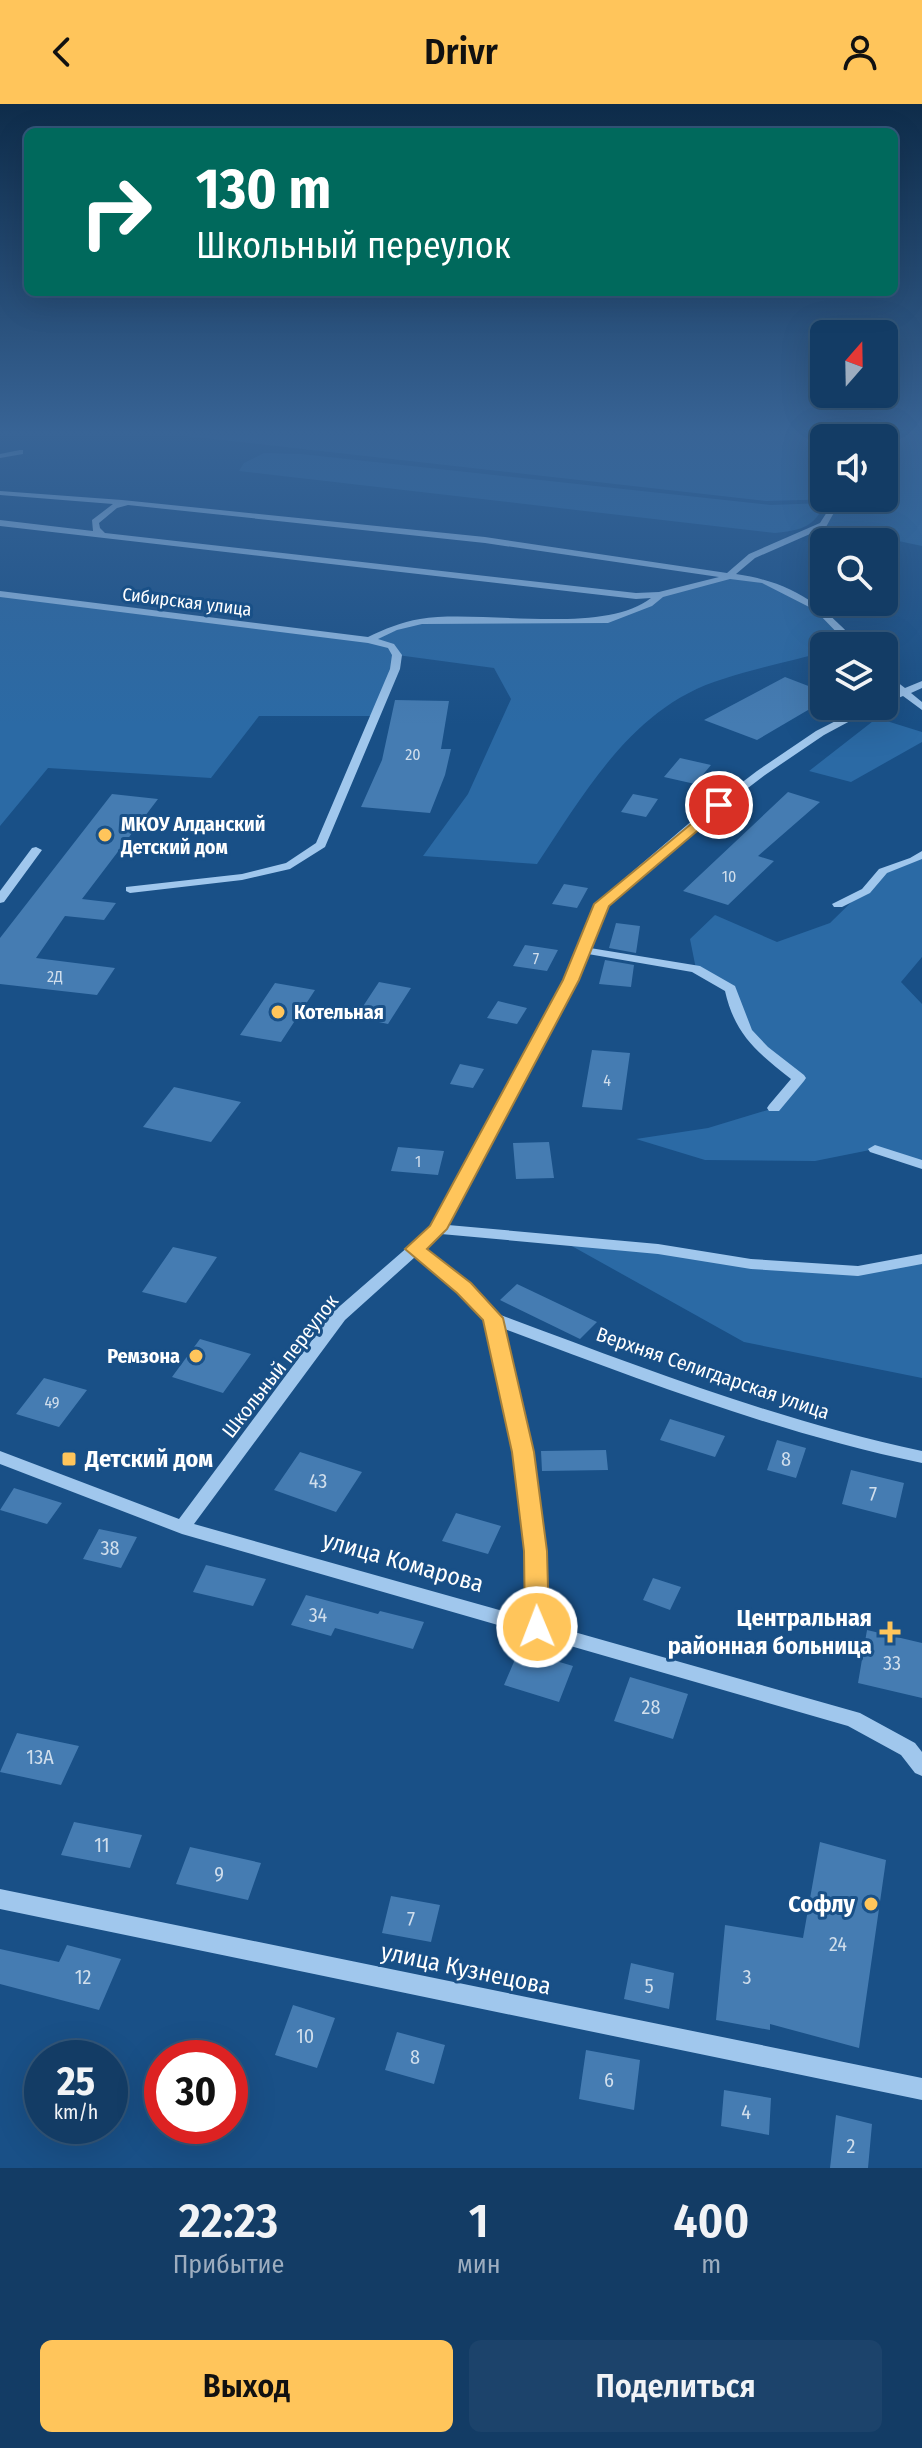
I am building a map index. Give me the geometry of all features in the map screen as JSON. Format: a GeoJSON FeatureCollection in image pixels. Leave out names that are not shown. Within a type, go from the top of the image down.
{"type":"FeatureCollection","features":[{"type":"Feature","properties":{"kind":"street"},"geometry":{"type":"LineString","coordinates":[[86,532],[636,596],[660,595],[729,576],[752,556],[806,532]]}},
{"type":"Feature","properties":{"kind":"street"},"geometry":{"type":"LineString","coordinates":[[411,532],[485,540],[764,581],[818,608],[841,632]]}},
{"type":"Feature","properties":{"kind":"street","name":"Сибирская улица"},"geometry":{"type":"LineString","coordinates":[[0,594],[369,640]]}},
{"type":"Feature","properties":{"kind":"street"},"geometry":{"type":"LineString","coordinates":[[369,640],[394,628],[422,621],[608,620],[649,604],[660,595]]}},
{"type":"Feature","properties":{"kind":"street"},"geometry":{"type":"LineString","coordinates":[[130,889],[242,877],[290,866],[321,845],[367,728],[395,669],[397,655],[391,646],[369,640]]}},
{"type":"Feature","properties":{"kind":"street"},"geometry":{"type":"LineString","coordinates":[[898,694],[922,684]]}},
{"type":"Feature","properties":{"kind":"street"},"geometry":{"type":"LineString","coordinates":[[898,689],[922,707]]}},
{"type":"Feature","properties":{"kind":"street","name":"Школьный переулок"},"geometry":{"type":"LineString","coordinates":[[182,1527],[339,1316],[438,1229],[571,980],[602,904],[698,821],[761,773],[820,733],[846,720]]}},
{"type":"Feature","properties":{"kind":"street"},"geometry":{"type":"LineString","coordinates":[[0,899],[36,850]]}},
{"type":"Feature","properties":{"kind":"street"},"geometry":{"type":"LineString","coordinates":[[838,904],[866,891],[883,871],[922,854]]}},
{"type":"Feature","properties":{"kind":"street"},"geometry":{"type":"LineString","coordinates":[[583,950],[696,969],[731,989],[736,1017],[758,1047],[799,1078],[774,1108]]}},
{"type":"Feature","properties":{"kind":"street"},"geometry":{"type":"LineString","coordinates":[[875,1149],[922,1165]]}},
{"type":"Feature","properties":{"kind":"street"},"geometry":{"type":"LineString","coordinates":[[438,1229],[658,1249],[751,1264],[858,1271],[922,1259]]}},
{"type":"Feature","properties":{"kind":"street"},"geometry":{"type":"LineString","coordinates":[[415,1249],[464,1288],[492,1318],[523,1452],[536,1551],[537,1627]]}},
{"type":"Feature","properties":{"kind":"street","name":"Верхняя Селигдарская улица"},"geometry":{"type":"LineString","coordinates":[[492,1318],[756,1416],[859,1445],[922,1457]]}},
{"type":"Feature","properties":{"kind":"street","name":"улица Комарова"},"geometry":{"type":"LineString","coordinates":[[0,1457],[182,1527],[853,1719],[908,1749],[922,1767]]}},
{"type":"Feature","properties":{"kind":"street","name":"улица Кузнецова"},"geometry":{"type":"LineString","coordinates":[[0,1899],[922,2089]]}},
{"type":"Feature","properties":{"kind":"shaded area"},"geometry":{"type":"Polygon","coordinates":[[[898,532],[922,532],[922,546],[898,541],[898,532]]]}},
{"type":"Feature","properties":{"kind":"shaded area"},"geometry":{"type":"Polygon","coordinates":[[[729,576],[749,580],[783,590],[810,605],[810,616],[824,616],[841,632],[810,632],[810,656],[723,679],[691,692],[663,709],[615,754],[537,864],[423,856],[468,794],[511,699],[494,668],[397,655],[372,716],[259,716],[211,778],[48,768],[0,826],[0,594],[369,640],[422,621],[608,620],[660,595],[729,576]]]}},
{"type":"Feature","properties":{"kind":"shaded area"},"geometry":{"type":"Polygon","coordinates":[[[874,720],[922,732],[922,742],[851,782],[809,771],[874,720]]]}},
{"type":"Feature","properties":{"kind":"shaded area"},"geometry":{"type":"Polygon","coordinates":[[[922,854],[922,957],[901,982],[922,1004],[922,1165],[875,1149],[815,1161],[705,1160],[636,1139],[708,1128],[774,1108],[798,1078],[758,1047],[730,989],[696,969],[690,939],[715,915],[777,942],[830,923],[883,871],[922,854]]]}},
{"type":"Feature","properties":{"kind":"shaded area"},"geometry":{"type":"Polygon","coordinates":[[[561,1240],[751,1264],[857,1271],[922,1259],[922,1378],[744,1342],[561,1240]]]}},
{"type":"Feature","properties":{"kind":"building"},"geometry":{"type":"Polygon","coordinates":[[[785,677],[810,687],[810,709],[757,740],[704,720],[785,677]]]}},
{"type":"Feature","properties":{"kind":"building"},"geometry":{"type":"Polygon","coordinates":[[[395,700],[449,701],[441,749],[451,749],[445,775],[430,813],[361,807],[382,760],[395,700]]]}},
{"type":"Feature","properties":{"kind":"building"},"geometry":{"type":"Polygon","coordinates":[[[680,758],[711,765],[695,784],[664,777],[680,758]]]}},
{"type":"Feature","properties":{"kind":"building"},"geometry":{"type":"Polygon","coordinates":[[[788,792],[820,802],[758,856],[774,861],[728,905],[683,891],[788,792]]]}},
{"type":"Feature","properties":{"kind":"building"},"geometry":{"type":"Polygon","coordinates":[[[112,794],[158,799],[82,899],[116,903],[104,920],[65,916],[36,958],[115,968],[97,995],[0,984],[0,938],[112,794]]]}},
{"type":"Feature","properties":{"kind":"building"},"geometry":{"type":"Polygon","coordinates":[[[633,794],[658,799],[646,817],[621,812],[633,794]]]}},
{"type":"Feature","properties":{"kind":"building"},"geometry":{"type":"Polygon","coordinates":[[[564,884],[588,888],[577,908],[552,904],[564,884]]]}},
{"type":"Feature","properties":{"kind":"building"},"geometry":{"type":"Polygon","coordinates":[[[616,923],[640,926],[636,953],[609,948],[616,923]]]}},
{"type":"Feature","properties":{"kind":"building"},"geometry":{"type":"Polygon","coordinates":[[[525,945],[558,950],[547,971],[513,966],[525,945]]]}},
{"type":"Feature","properties":{"kind":"building"},"geometry":{"type":"Polygon","coordinates":[[[605,960],[634,965],[631,987],[599,984],[605,960]]]}},
{"type":"Feature","properties":{"kind":"building"},"geometry":{"type":"Polygon","coordinates":[[[379,982],[411,988],[388,1024],[356,1017],[379,982]]]}},
{"type":"Feature","properties":{"kind":"building","name":"Котельная"},"geometry":{"type":"Polygon","coordinates":[[[275,983],[315,990],[281,1042],[240,1035],[275,983]]]}},
{"type":"Feature","properties":{"kind":"building"},"geometry":{"type":"Polygon","coordinates":[[[498,1001],[527,1008],[517,1024],[487,1018],[498,1001]]]}},
{"type":"Feature","properties":{"kind":"building"},"geometry":{"type":"Polygon","coordinates":[[[592,1050],[630,1053],[622,1110],[582,1107],[592,1050]]]}},
{"type":"Feature","properties":{"kind":"building"},"geometry":{"type":"Polygon","coordinates":[[[460,1064],[484,1069],[473,1088],[450,1084],[460,1064]]]}},
{"type":"Feature","properties":{"kind":"building"},"geometry":{"type":"Polygon","coordinates":[[[174,1087],[241,1102],[211,1142],[143,1127],[174,1087]]]}},
{"type":"Feature","properties":{"kind":"building"},"geometry":{"type":"Polygon","coordinates":[[[549,1142],[554,1178],[516,1179],[513,1143],[549,1142]]]}},
{"type":"Feature","properties":{"kind":"building"},"geometry":{"type":"Polygon","coordinates":[[[398,1147],[444,1151],[438,1175],[391,1171],[398,1147]]]}},
{"type":"Feature","properties":{"kind":"building"},"geometry":{"type":"Polygon","coordinates":[[[173,1247],[217,1257],[186,1303],[142,1292],[173,1247]]]}},
{"type":"Feature","properties":{"kind":"building"},"geometry":{"type":"Polygon","coordinates":[[[517,1284],[597,1322],[580,1339],[500,1300],[517,1284]]]}},
{"type":"Feature","properties":{"kind":"building"},"geometry":{"type":"Polygon","coordinates":[[[200,1339],[251,1354],[223,1393],[172,1377],[200,1339]]]}},
{"type":"Feature","properties":{"kind":"building"},"geometry":{"type":"Polygon","coordinates":[[[44,1378],[87,1390],[59,1427],[16,1414],[44,1378]]]}},
{"type":"Feature","properties":{"kind":"building"},"geometry":{"type":"Polygon","coordinates":[[[670,1419],[725,1436],[715,1457],[660,1440],[670,1419]]]}},
{"type":"Feature","properties":{"kind":"building"},"geometry":{"type":"Polygon","coordinates":[[[777,1440],[806,1448],[796,1478],[767,1470],[777,1440]]]}},
{"type":"Feature","properties":{"kind":"building"},"geometry":{"type":"Polygon","coordinates":[[[606,1450],[608,1470],[542,1471],[541,1451],[606,1450]]]}},
{"type":"Feature","properties":{"kind":"building"},"geometry":{"type":"Polygon","coordinates":[[[300,1452],[362,1472],[336,1512],[274,1490],[300,1452]]]}},
{"type":"Feature","properties":{"kind":"building"},"geometry":{"type":"Polygon","coordinates":[[[851,1470],[904,1483],[896,1518],[842,1504],[851,1470]]]}},
{"type":"Feature","properties":{"kind":"building"},"geometry":{"type":"Polygon","coordinates":[[[14,1488],[62,1503],[47,1524],[0,1510],[14,1488]]]}},
{"type":"Feature","properties":{"kind":"building"},"geometry":{"type":"Polygon","coordinates":[[[456,1513],[501,1526],[488,1554],[442,1541],[456,1513]]]}},
{"type":"Feature","properties":{"kind":"building"},"geometry":{"type":"Polygon","coordinates":[[[99,1529],[137,1537],[121,1568],[83,1559],[99,1529]]]}},
{"type":"Feature","properties":{"kind":"building"},"geometry":{"type":"Polygon","coordinates":[[[206,1565],[266,1579],[253,1606],[193,1592],[206,1565]]]}},
{"type":"Feature","properties":{"kind":"building"},"geometry":{"type":"Polygon","coordinates":[[[653,1578],[681,1587],[670,1610],[643,1600],[653,1578]]]}},
{"type":"Feature","properties":{"kind":"building"},"geometry":{"type":"Polygon","coordinates":[[[306,1595],[378,1614],[380,1611],[424,1622],[413,1649],[335,1628],[331,1636],[291,1625],[306,1595]]]}},
{"type":"Feature","properties":{"kind":"building"},"geometry":{"type":"Polygon","coordinates":[[[867,1630],[922,1643],[922,1698],[858,1683],[867,1630]]]}},
{"type":"Feature","properties":{"kind":"building"},"geometry":{"type":"Polygon","coordinates":[[[519,1650],[573,1666],[559,1702],[504,1685],[519,1650]]]}},
{"type":"Feature","properties":{"kind":"building"},"geometry":{"type":"Polygon","coordinates":[[[630,1677],[688,1694],[673,1739],[614,1721],[630,1677]]]}},
{"type":"Feature","properties":{"kind":"building"},"geometry":{"type":"Polygon","coordinates":[[[17,1733],[79,1746],[61,1785],[0,1772],[17,1733]]]}},
{"type":"Feature","properties":{"kind":"building"},"geometry":{"type":"Polygon","coordinates":[[[74,1822],[142,1835],[130,1868],[61,1855],[74,1822]]]}},
{"type":"Feature","properties":{"kind":"building"},"geometry":{"type":"Polygon","coordinates":[[[820,1842],[886,1860],[859,2048],[770,2024],[770,2030],[716,2020],[725,1925],[803,1938],[820,1842]]]}},
{"type":"Feature","properties":{"kind":"building"},"geometry":{"type":"Polygon","coordinates":[[[190,1847],[261,1863],[248,1900],[176,1884],[190,1847]]]}},
{"type":"Feature","properties":{"kind":"building"},"geometry":{"type":"Polygon","coordinates":[[[391,1896],[440,1905],[431,1942],[382,1933],[391,1896]]]}},
{"type":"Feature","properties":{"kind":"building"},"geometry":{"type":"Polygon","coordinates":[[[67,1945],[121,1959],[99,2010],[0,1984],[0,1949],[59,1962],[67,1945]]]}},
{"type":"Feature","properties":{"kind":"building"},"geometry":{"type":"Polygon","coordinates":[[[631,1963],[674,1973],[669,2009],[624,1999],[631,1963]]]}},
{"type":"Feature","properties":{"kind":"building"},"geometry":{"type":"Polygon","coordinates":[[[293,2005],[335,2018],[317,2068],[275,2055],[293,2005]]]}},
{"type":"Feature","properties":{"kind":"building"},"geometry":{"type":"Polygon","coordinates":[[[397,2032],[445,2045],[434,2084],[385,2070],[397,2032]]]}},
{"type":"Feature","properties":{"kind":"building"},"geometry":{"type":"Polygon","coordinates":[[[586,2050],[640,2060],[634,2110],[579,2099],[586,2050]]]}},
{"type":"Feature","properties":{"kind":"building"},"geometry":{"type":"Polygon","coordinates":[[[724,2090],[771,2098],[769,2135],[721,2126],[724,2090]]]}},
{"type":"Feature","properties":{"kind":"building"},"geometry":{"type":"Polygon","coordinates":[[[836,2115],[872,2124],[868,2168],[830,2168],[836,2115]]]}},
{"type":"Feature","properties":{"kind":"place","name":"МКОУ Алданский Детский дом"},"geometry":{"type":"Point","coordinates":[105,835]}},
{"type":"Feature","properties":{"kind":"place","name":"Котельная"},"geometry":{"type":"Point","coordinates":[278,1012]}},
{"type":"Feature","properties":{"kind":"place","name":"Ремзона"},"geometry":{"type":"Point","coordinates":[196,1356]}},
{"type":"Feature","properties":{"kind":"place","name":"Детский дом"},"geometry":{"type":"Point","coordinates":[69,1459]}},
{"type":"Feature","properties":{"kind":"place","name":"Центральная районная больница"},"geometry":{"type":"Point","coordinates":[890,1632]}},
{"type":"Feature","properties":{"kind":"place","name":"Софлу"},"geometry":{"type":"Point","coordinates":[871,1904]}},
{"type":"Feature","properties":{"kind":"route"},"geometry":{"type":"LineString","coordinates":[[537,1627],[536,1551],[523,1452],[492,1318],[464,1288],[415,1249],[438,1229],[571,980],[602,904],[719,805]]}}]}
